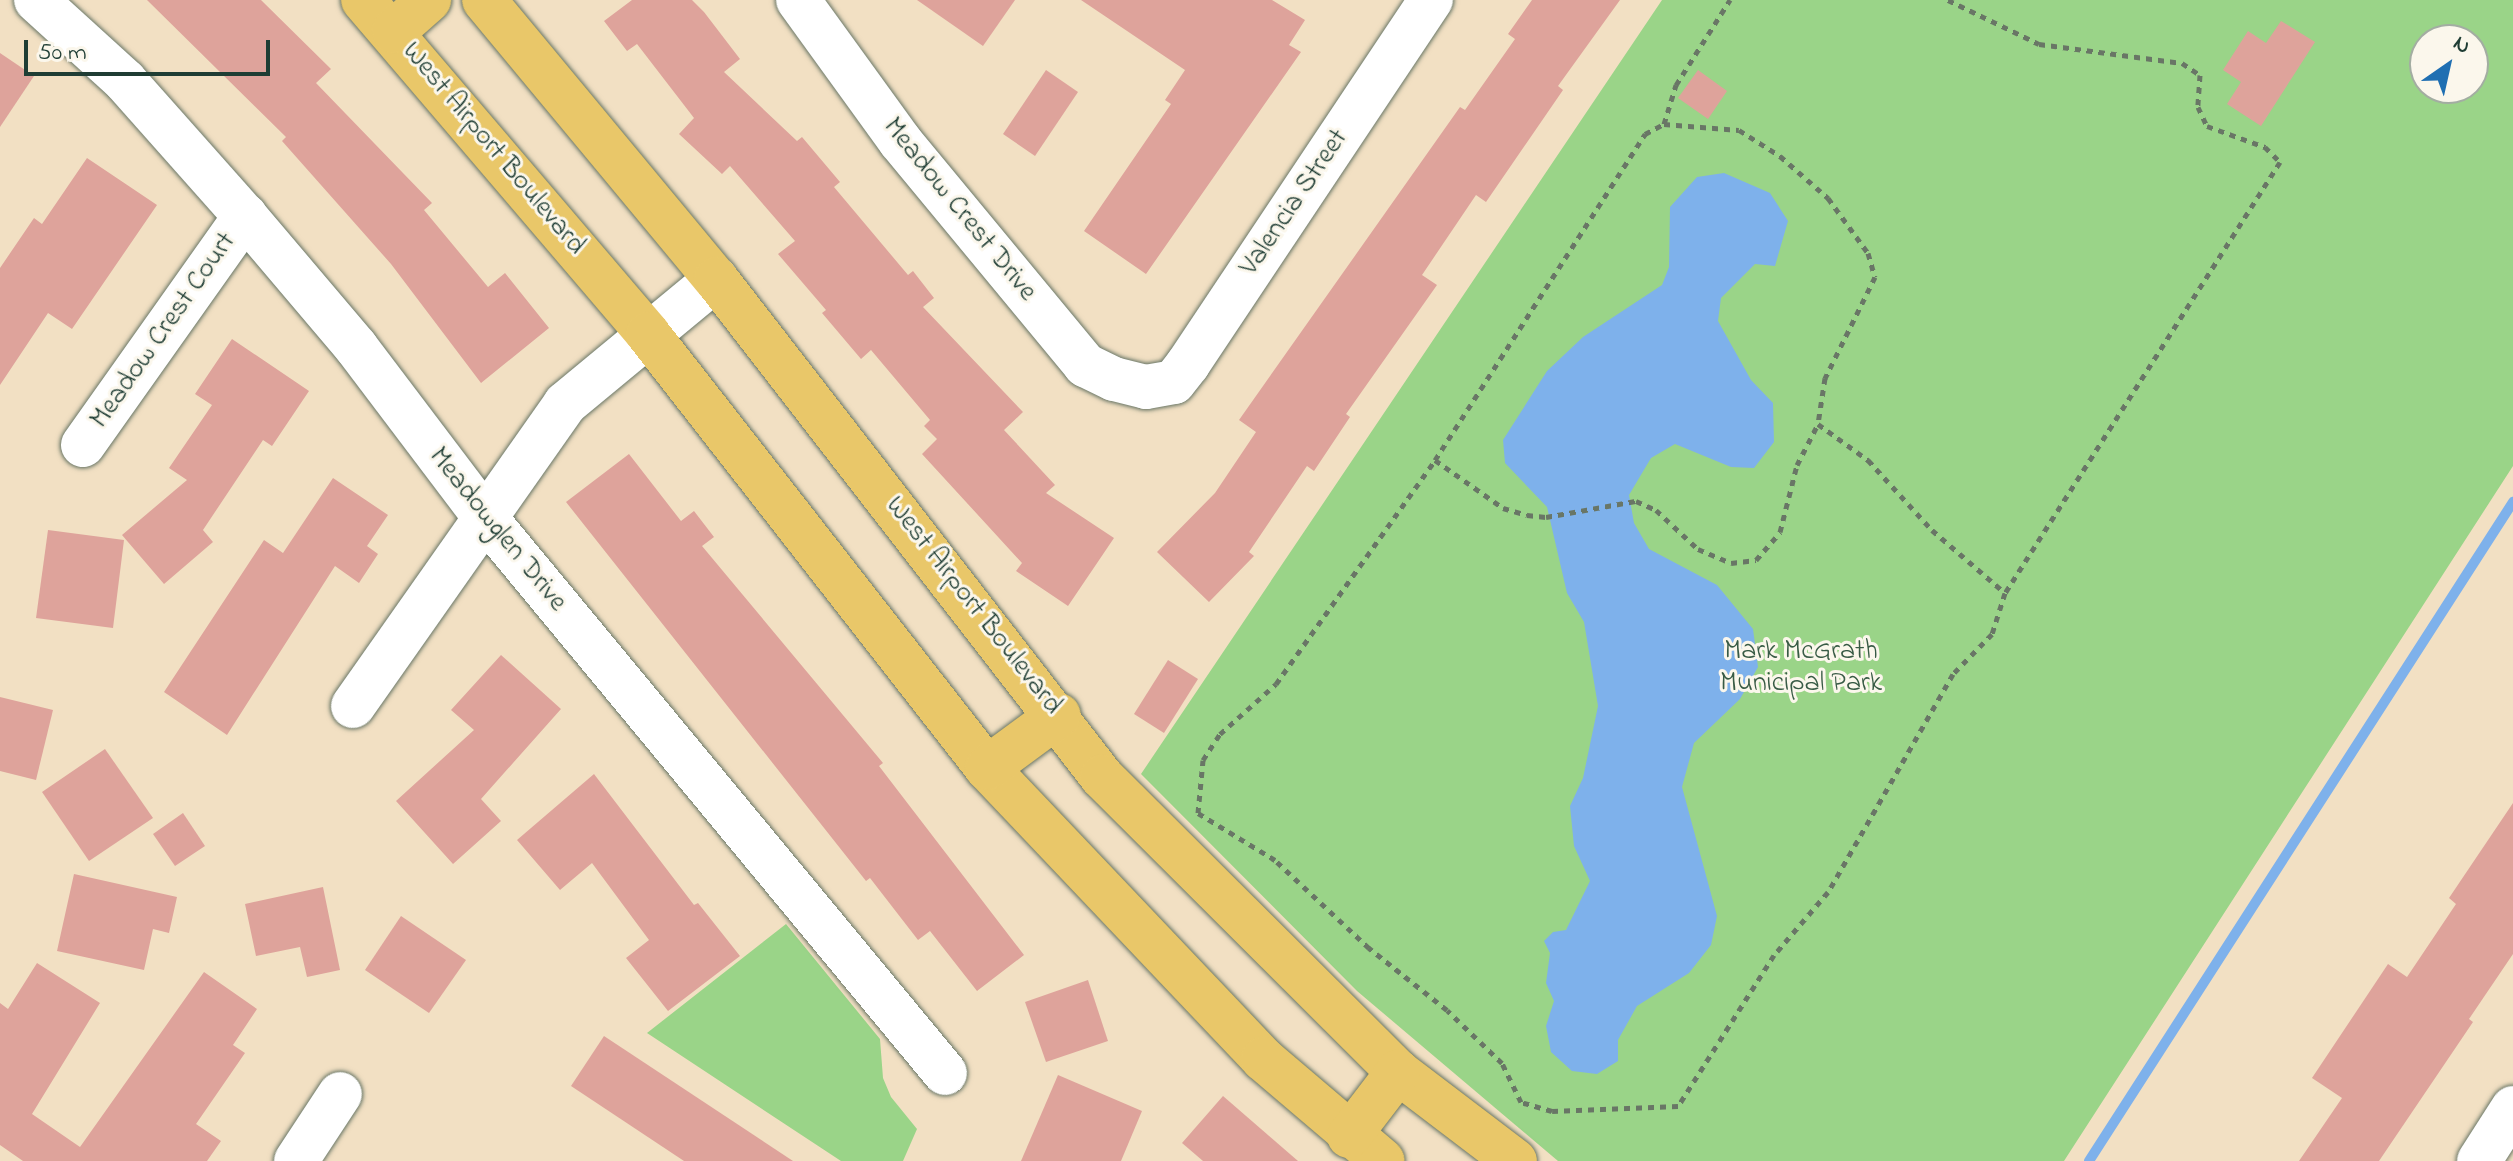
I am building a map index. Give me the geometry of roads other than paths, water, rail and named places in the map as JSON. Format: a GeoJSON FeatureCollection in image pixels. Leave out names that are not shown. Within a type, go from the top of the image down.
{"type":"FeatureCollection","features":[{"type":"Feature","properties":{"kind":"main road","name":"West Airport Boulevard"},"geometry":{"type":"LineString","coordinates":[[363,0],[394,31],[648,334],[987,768],[1263,1059],[1366,1148]]}},
{"type":"Feature","properties":{"kind":"main road"},"geometry":{"type":"LineString","coordinates":[[394,31],[429,0]]}},
{"type":"Feature","properties":{"kind":"main road","name":"West Airport Boulevard"},"geometry":{"type":"LineString","coordinates":[[484,0],[716,279],[1059,715],[1102,777],[1398,1072],[1515,1161]]}},
{"type":"Feature","properties":{"kind":"main road"},"geometry":{"type":"LineString","coordinates":[[987,768],[1059,715]]}},
{"type":"Feature","properties":{"kind":"main road"},"geometry":{"type":"LineString","coordinates":[[1366,1148],[1398,1072]]}},
{"type":"Feature","properties":{"kind":"street","name":"Meadowglen Drive"},"geometry":{"type":"LineString","coordinates":[[36,0],[125,81],[356,347],[484,516],[945,1073]]}},
{"type":"Feature","properties":{"kind":"street","name":"Meadow Crest Drive"},"geometry":{"type":"LineString","coordinates":[[798,0],[900,141],[1085,365],[1114,379],[1146,387]]}},
{"type":"Feature","properties":{"kind":"street","name":"Valencia Street"},"geometry":{"type":"LineString","coordinates":[[1146,387],[1174,382],[1188,364],[1414,6]]}},
{"type":"Feature","properties":{"kind":"street","name":"Meadow Crest Court"},"geometry":{"type":"LineString","coordinates":[[83,445],[245,216]]}},
{"type":"Feature","properties":{"kind":"street"},"geometry":{"type":"LineString","coordinates":[[353,706],[565,404],[716,279]]}},
{"type":"Feature","properties":{"kind":"street"},"geometry":{"type":"LineString","coordinates":[[296,1161],[340,1094]]}},
{"type":"Feature","properties":{"kind":"street"},"geometry":{"type":"LineString","coordinates":[[2479,1161],[2513,1108]]}},
{"type":"Feature","properties":{"kind":"water"},"geometry":{"type":"Polygon","coordinates":[[[1724,173],[1770,193],[1788,221],[1775,266],[1755,264],[1721,298],[1718,321],[1751,380],[1773,403],[1774,442],[1754,468],[1731,467],[1675,444],[1651,458],[1629,495],[1634,523],[1649,549],[1717,585],[1753,629],[1758,667],[1740,699],[1694,743],[1682,787],[1717,916],[1711,945],[1689,973],[1637,1006],[1618,1040],[1618,1061],[1597,1074],[1572,1071],[1551,1052],[1546,1026],[1554,1001],[1546,983],[1550,953],[1544,941],[1553,932],[1566,930],[1590,881],[1574,846],[1570,806],[1583,778],[1598,706],[1584,622],[1567,593],[1547,507],[1505,463],[1503,440],[1547,371],[1583,337],[1662,285],[1669,267],[1670,207],[1697,177],[1724,173]]]}},
{"type":"Feature","properties":{"kind":"waterway"},"geometry":{"type":"LineString","coordinates":[[2089,1161],[2513,502]]}},
{"type":"Feature","properties":{"kind":"park label","name":"Mark McGrath Municipal Park"},"geometry":{"type":"Point","coordinates":[1801,668]}}]}
